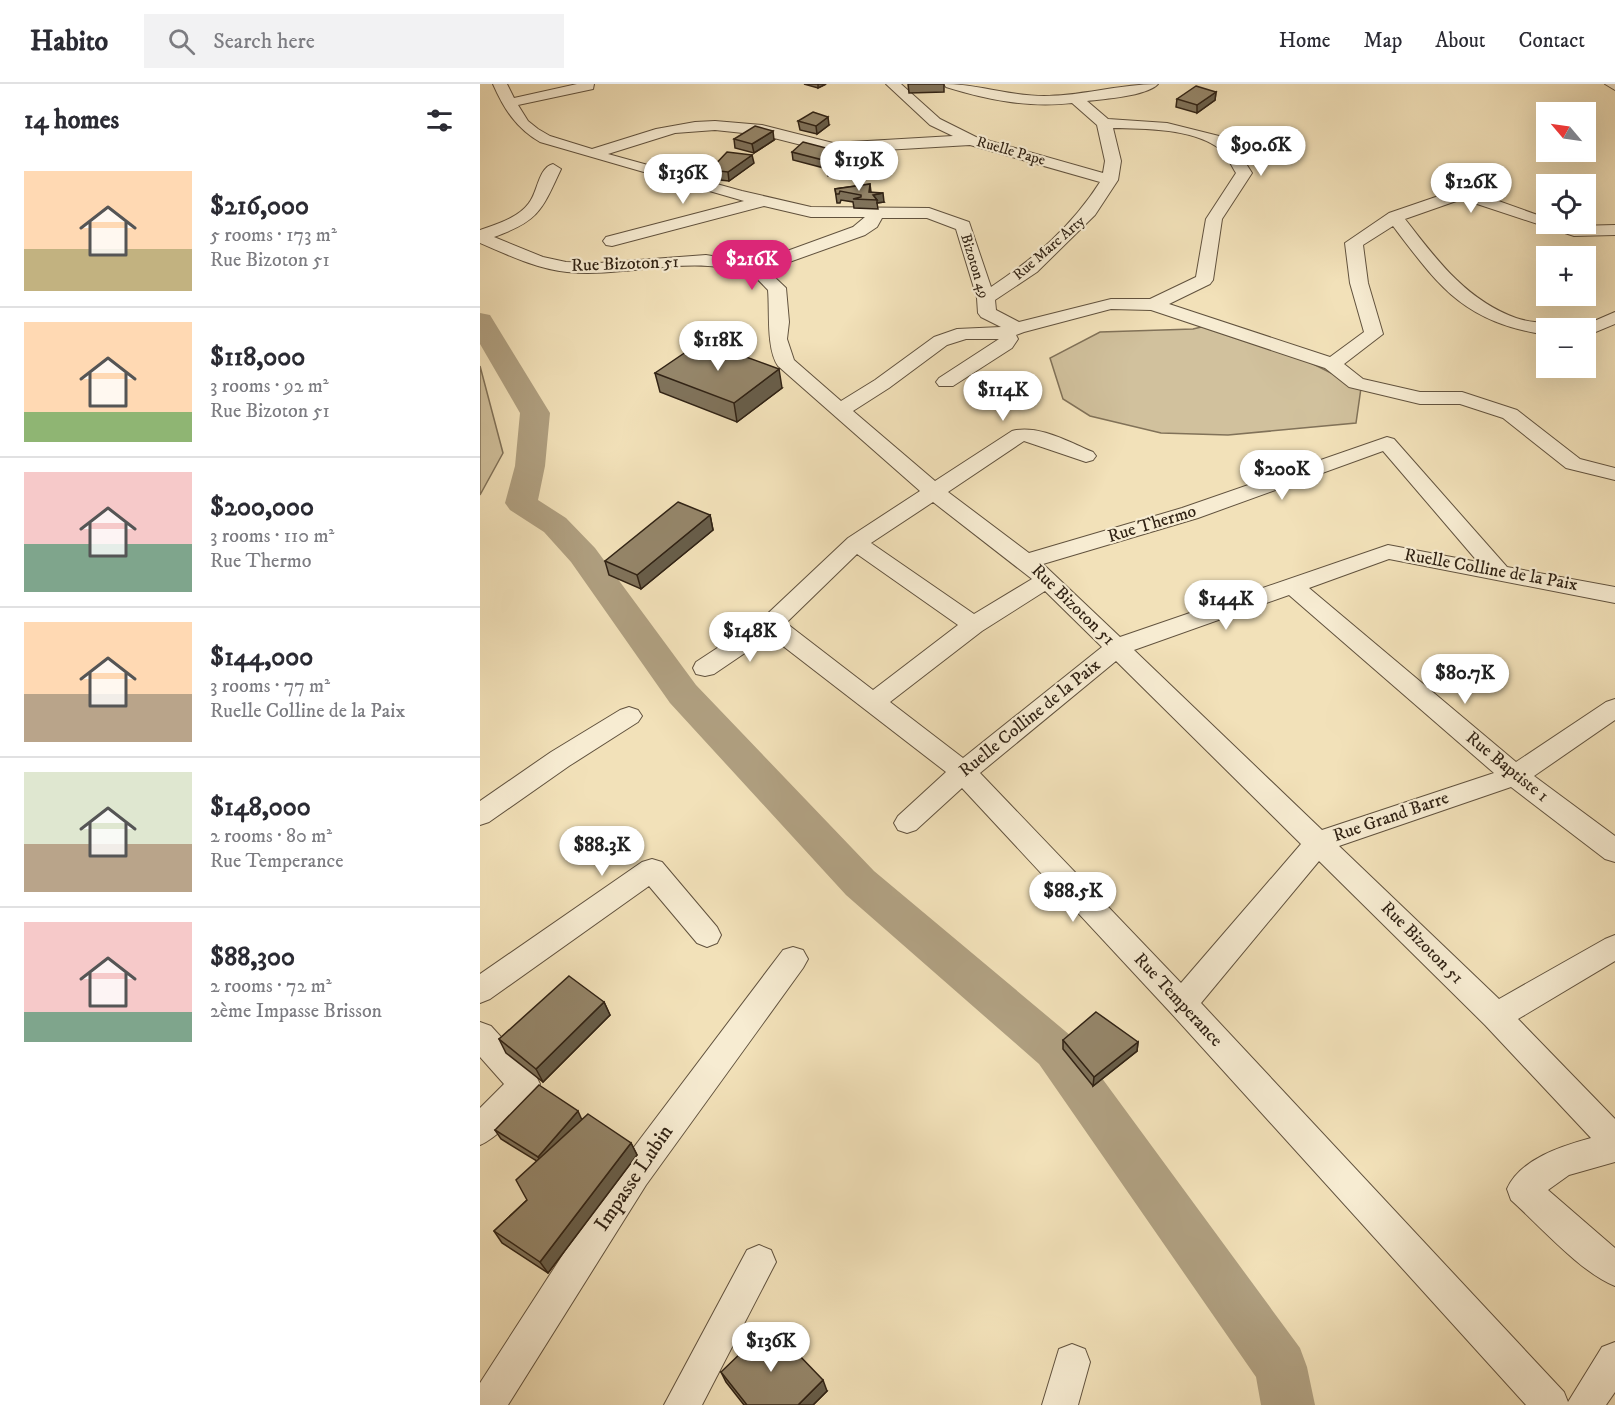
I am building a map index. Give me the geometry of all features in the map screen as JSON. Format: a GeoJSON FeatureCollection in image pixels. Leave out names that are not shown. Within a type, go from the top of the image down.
{"type":"FeatureCollection","features":[{"type":"Feature","properties":{"kind":"street","name":"Bizoton 49"},"geometry":{"type":"LineString","coordinates":[[500,84],[523,124],[533,132],[546,139],[592,154],[811,212],[929,213],[963,226],[986,298],[987,313],[1011,331]]}},
{"type":"Feature","properties":{"kind":"street"},"geometry":{"type":"LineString","coordinates":[[893,84],[935,122],[971,140]]}},
{"type":"Feature","properties":{"kind":"street"},"geometry":{"type":"LineString","coordinates":[[951,84],[1000,98],[1027,102],[1076,99],[1136,89],[1151,84]]}},
{"type":"Feature","properties":{"kind":"street"},"geometry":{"type":"LineString","coordinates":[[509,103],[588,86]]}},
{"type":"Feature","properties":{"kind":"street"},"geometry":{"type":"LineString","coordinates":[[1076,99],[1104,123],[1113,161],[1110,180]]}},
{"type":"Feature","properties":{"kind":"street"},"geometry":{"type":"LineString","coordinates":[[1104,123],[1138,124],[1197,134],[1226,146],[1244,173],[1214,219],[1204,280],[1153,305]]}},
{"type":"Feature","properties":{"kind":"street","name":"Ruelle Pape"},"geometry":{"type":"LineString","coordinates":[[592,154],[659,131],[700,124],[758,129],[833,148],[971,140],[1110,180]]}},
{"type":"Feature","properties":{"kind":"street"},"geometry":{"type":"LineString","coordinates":[[480,236],[511,225],[536,206],[553,169]]}},
{"type":"Feature","properties":{"kind":"street","name":"Rue Marc Arty"},"geometry":{"type":"LineString","coordinates":[[986,298],[1031,268],[1087,215],[1110,180]]}},
{"type":"Feature","properties":{"kind":"street"},"geometry":{"type":"LineString","coordinates":[[1332,364],[1374,334],[1359,283],[1354,243],[1395,217],[1462,193],[1536,219]]}},
{"type":"Feature","properties":{"kind":"street"},"geometry":{"type":"LineString","coordinates":[[612,241],[763,201]]}},
{"type":"Feature","properties":{"kind":"street"},"geometry":{"type":"LineString","coordinates":[[755,269],[859,231],[871,223],[876,213]]}},
{"type":"Feature","properties":{"kind":"street"},"geometry":{"type":"LineString","coordinates":[[1395,217],[1441,277],[1482,309],[1509,322],[1536,327]]}},
{"type":"Feature","properties":{"kind":"street"},"geometry":{"type":"LineString","coordinates":[[1596,230],[1615,230]]}},
{"type":"Feature","properties":{"kind":"street","name":"Rue Bizoton 51"},"geometry":{"type":"LineString","coordinates":[[480,236],[538,261],[566,267],[599,268],[706,260],[755,269],[777,288],[780,322],[778,339],[785,362],[934,492],[1026,561],[1047,580],[1496,1016],[1615,1141]]}},
{"type":"Feature","properties":{"kind":"street"},"geometry":{"type":"LineString","coordinates":[[840,410],[949,337],[1011,331],[1111,304],[1153,305],[1332,364],[1356,383],[1420,398],[1462,398],[1510,414],[1573,464],[1615,474]]}},
{"type":"Feature","properties":{"kind":"street"},"geometry":{"type":"LineString","coordinates":[[1596,326],[1615,317]]}},
{"type":"Feature","properties":{"kind":"street"},"geometry":{"type":"LineString","coordinates":[[946,382],[1005,344],[1011,331]]}},
{"type":"Feature","properties":{"kind":"street"},"geometry":{"type":"LineString","coordinates":[[705,668],[771,624],[856,543],[1024,434],[1086,456]]}},
{"type":"Feature","properties":{"kind":"street","name":"Rue Thermo"},"geometry":{"type":"LineString","coordinates":[[1026,561],[1190,513],[1387,442],[1499,572]]}},
{"type":"Feature","properties":{"kind":"street"},"geometry":{"type":"LineString","coordinates":[[856,543],[974,625]]}},
{"type":"Feature","properties":{"kind":"street","name":"Ruelle Colline de la Paix"},"geometry":{"type":"LineString","coordinates":[[907,823],[963,772],[1117,647],[1388,552],[1615,595]]}},
{"type":"Feature","properties":{"kind":"street"},"geometry":{"type":"LineString","coordinates":[[872,703],[974,625],[1047,580]]}},
{"type":"Feature","properties":{"kind":"street","name":"Rue Baptiste 1"},"geometry":{"type":"LineString","coordinates":[[1293,586],[1515,776],[1615,851]]}},
{"type":"Feature","properties":{"kind":"street","name":"Rue Temperance"},"geometry":{"type":"LineString","coordinates":[[771,624],[963,772],[1182,1004],[1551,1405]]}},
{"type":"Feature","properties":{"kind":"street","name":"Rue Grand Barre"},"geometry":{"type":"LineString","coordinates":[[1182,1004],[1319,842],[1515,776],[1615,708]]}},
{"type":"Feature","properties":{"kind":"street"},"geometry":{"type":"LineString","coordinates":[[480,815],[560,759],[629,716]]}},
{"type":"Feature","properties":{"kind":"street"},"geometry":{"type":"LineString","coordinates":[[480,990],[652,870],[707,935]]}},
{"type":"Feature","properties":{"kind":"street"},"geometry":{"type":"LineString","coordinates":[[1496,1016],[1615,947]]}},
{"type":"Feature","properties":{"kind":"street","name":"Impasse Lubin"},"geometry":{"type":"LineString","coordinates":[[487,1405],[634,1174],[793,959]]}},
{"type":"Feature","properties":{"kind":"street"},"geometry":{"type":"LineString","coordinates":[[480,1035],[524,1084],[480,1130]]}},
{"type":"Feature","properties":{"kind":"street"},"geometry":{"type":"LineString","coordinates":[[1615,1147],[1560,1162],[1523,1189],[1615,1269]]}},
{"type":"Feature","properties":{"kind":"street"},"geometry":{"type":"LineString","coordinates":[[682,1405],[759,1262]]}},
{"type":"Feature","properties":{"kind":"street"},"geometry":{"type":"LineString","coordinates":[[1585,1405],[1615,1360]]}},
{"type":"Feature","properties":{"kind":"street"},"geometry":{"type":"LineString","coordinates":[[1060,1405],[1072,1362]]}},
{"type":"Feature","properties":{"kind":"shaded area"},"geometry":{"type":"Polygon","coordinates":[[[1222,322],[1263,339],[1361,388],[1356,423],[1228,435],[1161,433],[1090,416],[1063,399],[1050,358],[1100,332],[1193,329],[1222,322]]]}},
{"type":"Feature","properties":{"kind":"shaded area"},"geometry":{"type":"Polygon","coordinates":[[[480,366],[503,453],[480,495],[480,366]]]}},
{"type":"Feature","properties":{"kind":"building"},"geometry":{"type":"Polygon","coordinates":[[[1196,86],[1216,92],[1197,105],[1177,99],[1196,86]]]}},
{"type":"Feature","properties":{"kind":"building"},"geometry":{"type":"Polygon","coordinates":[[[813,112],[828,117],[816,126],[798,121],[813,112]]]}},
{"type":"Feature","properties":{"kind":"building"},"geometry":{"type":"Polygon","coordinates":[[[755,126],[773,131],[752,144],[734,139],[755,126]]]}},
{"type":"Feature","properties":{"kind":"building"},"geometry":{"type":"Polygon","coordinates":[[[803,142],[826,148],[823,160],[792,152],[803,142]]]}},
{"type":"Feature","properties":{"kind":"building"},"geometry":{"type":"Polygon","coordinates":[[[889,145],[883,161],[827,164],[832,148],[889,145]]]}},
{"type":"Feature","properties":{"kind":"building"},"geometry":{"type":"Polygon","coordinates":[[[727,152],[752,155],[728,172],[710,170],[727,152]]]}},
{"type":"Feature","properties":{"kind":"building"},"geometry":{"type":"Polygon","coordinates":[[[870,184],[869,192],[883,193],[873,195],[877,200],[853,199],[861,195],[840,191],[836,194],[835,189],[870,184]]]}},
{"type":"Feature","properties":{"kind":"building"},"geometry":{"type":"Polygon","coordinates":[[[702,341],[779,369],[734,403],[655,373],[702,341]]]}},
{"type":"Feature","properties":{"kind":"building"},"geometry":{"type":"Polygon","coordinates":[[[678,502],[710,515],[637,575],[605,561],[678,502]]]}},
{"type":"Feature","properties":{"kind":"building"},"geometry":{"type":"Polygon","coordinates":[[[569,976],[604,1002],[536,1069],[499,1039],[569,976]]]}},
{"type":"Feature","properties":{"kind":"building"},"geometry":{"type":"Polygon","coordinates":[[[1096,1012],[1138,1042],[1094,1077],[1063,1040],[1096,1012]]]}},
{"type":"Feature","properties":{"kind":"building"},"geometry":{"type":"Polygon","coordinates":[[[539,1085],[578,1111],[538,1157],[495,1130],[539,1085]]]}},
{"type":"Feature","properties":{"kind":"building"},"geometry":{"type":"Polygon","coordinates":[[[588,1114],[631,1143],[540,1262],[494,1231],[527,1200],[516,1180],[588,1114]]]}},
{"type":"Feature","properties":{"kind":"building"},"geometry":{"type":"Polygon","coordinates":[[[770,1325],[823,1380],[798,1405],[747,1405],[721,1372],[770,1325]]]}},
{"type":"Feature","properties":{"kind":"waterway"},"geometry":{"type":"LineString","coordinates":[[480,321],[535,413],[530,466],[521,503],[555,525],[583,555],[683,694],[860,883],[1055,1050],[1281,1367],[1288,1405]]}}]}
